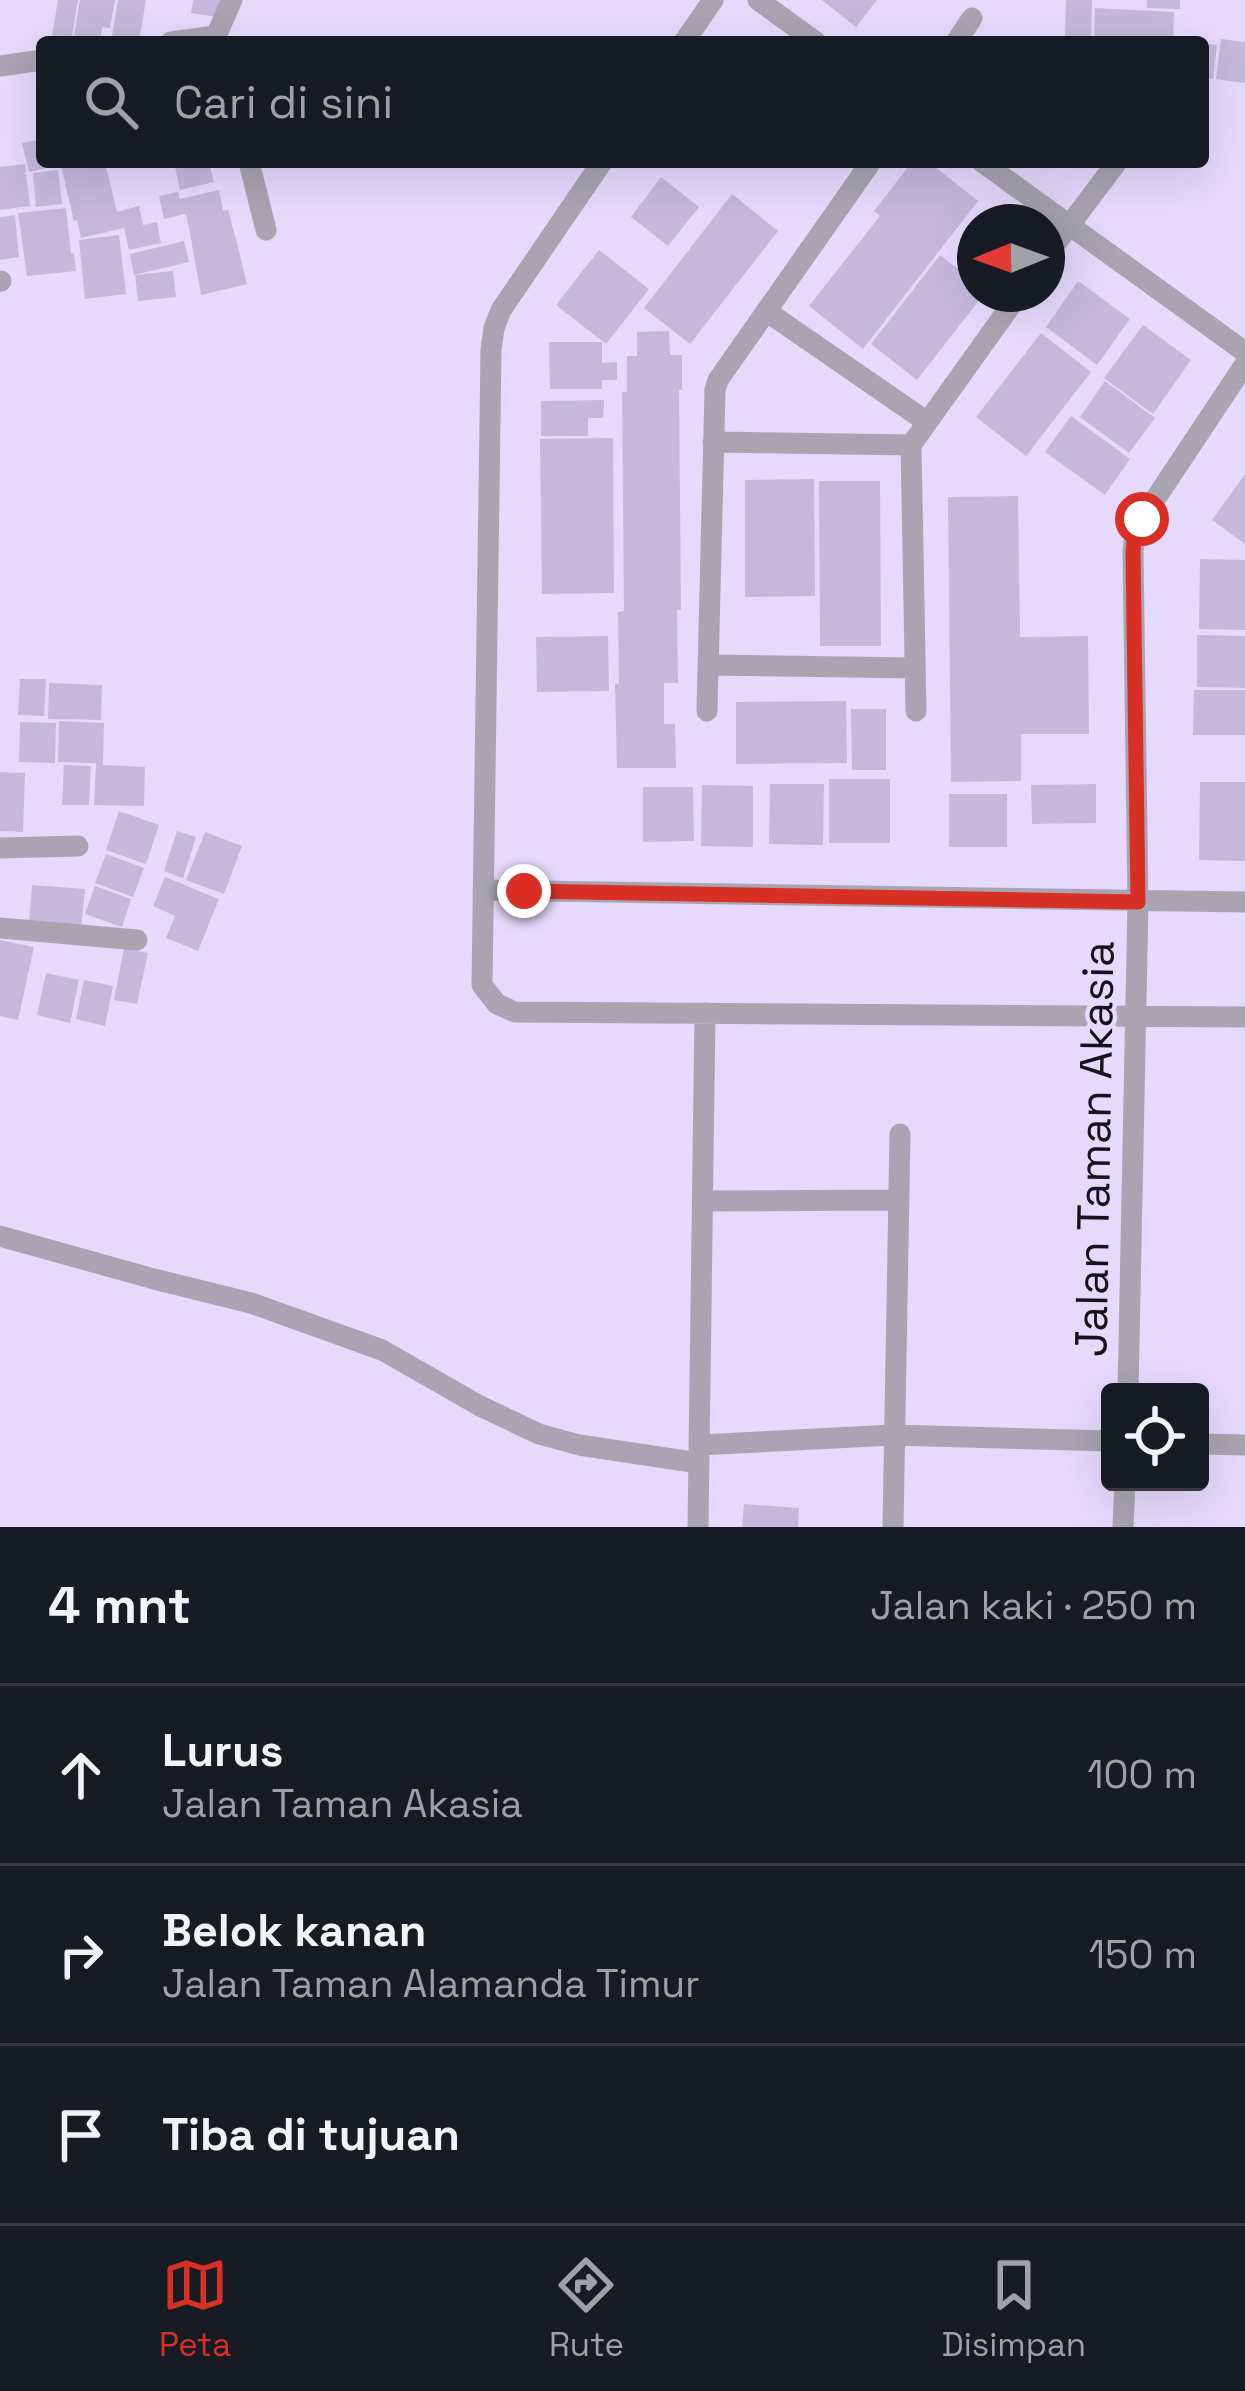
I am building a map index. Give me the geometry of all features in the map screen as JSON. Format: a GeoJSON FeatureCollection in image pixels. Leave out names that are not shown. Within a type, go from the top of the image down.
{"type":"FeatureCollection","features":[{"type":"Feature","properties":{"kind":"street"},"geometry":{"type":"LineString","coordinates":[[218,36],[232,0]]}},
{"type":"Feature","properties":{"kind":"street"},"geometry":{"type":"LineString","coordinates":[[688,36],[713,0]]}},
{"type":"Feature","properties":{"kind":"street"},"geometry":{"type":"LineString","coordinates":[[758,0],[808,36]]}},
{"type":"Feature","properties":{"kind":"street"},"geometry":{"type":"LineString","coordinates":[[960,36],[972,18]]}},
{"type":"Feature","properties":{"kind":"street"},"geometry":{"type":"LineString","coordinates":[[0,67],[36,62]]}},
{"type":"Feature","properties":{"kind":"street"},"geometry":{"type":"LineString","coordinates":[[250,168],[266,230]]}},
{"type":"Feature","properties":{"kind":"street"},"geometry":{"type":"LineString","coordinates":[[598,168],[501,310],[491,350],[482,985],[496,1004],[515,1012],[1245,1017]]}},
{"type":"Feature","properties":{"kind":"street"},"geometry":{"type":"LineString","coordinates":[[707,711],[713,400],[718,380],[867,168]]}},
{"type":"Feature","properties":{"kind":"street"},"geometry":{"type":"LineString","coordinates":[[990,168],[1245,352]]}},
{"type":"Feature","properties":{"kind":"street"},"geometry":{"type":"LineString","coordinates":[[1065,230],[1112,168]]}},
{"type":"Feature","properties":{"kind":"street"},"geometry":{"type":"LineString","coordinates":[[766,311],[927,422]]}},
{"type":"Feature","properties":{"kind":"street"},"geometry":{"type":"LineString","coordinates":[[916,711],[911,445],[1006,312]]}},
{"type":"Feature","properties":{"kind":"street","name":"Jalan Taman Akasia"},"geometry":{"type":"LineString","coordinates":[[1128,1383],[1138,902],[1135,533],[1245,364]]}},
{"type":"Feature","properties":{"kind":"street"},"geometry":{"type":"LineString","coordinates":[[713,442],[911,445]]}},
{"type":"Feature","properties":{"kind":"street"},"geometry":{"type":"LineString","coordinates":[[709,665],[915,668]]}},
{"type":"Feature","properties":{"kind":"street"},"geometry":{"type":"LineString","coordinates":[[0,848],[78,846]]}},
{"type":"Feature","properties":{"kind":"street"},"geometry":{"type":"LineString","coordinates":[[483,890],[1245,902]]}},
{"type":"Feature","properties":{"kind":"street"},"geometry":{"type":"LineString","coordinates":[[0,928],[136,940]]}},
{"type":"Feature","properties":{"kind":"street"},"geometry":{"type":"LineString","coordinates":[[698,1527],[705,1013]]}},
{"type":"Feature","properties":{"kind":"street"},"geometry":{"type":"LineString","coordinates":[[893,1527],[900,1135]]}},
{"type":"Feature","properties":{"kind":"street"},"geometry":{"type":"LineString","coordinates":[[703,1201],[898,1200]]}},
{"type":"Feature","properties":{"kind":"street"},"geometry":{"type":"LineString","coordinates":[[0,1236],[251,1303],[382,1350],[480,1406],[539,1434],[579,1445],[699,1454],[893,1436],[1101,1441]]}},
{"type":"Feature","properties":{"kind":"street"},"geometry":{"type":"LineString","coordinates":[[1209,1444],[1245,1445]]}},
{"type":"Feature","properties":{"kind":"street"},"geometry":{"type":"LineString","coordinates":[[1123,1527],[1125,1491]]}},
{"type":"Feature","properties":{"kind":"building"},"geometry":{"type":"Polygon","coordinates":[[[58,0],[78,0],[72,36],[52,36],[58,0]]]}},
{"type":"Feature","properties":{"kind":"building"},"geometry":{"type":"Polygon","coordinates":[[[80,0],[115,0],[110,28],[102,27],[101,36],[74,36],[80,0]]]}},
{"type":"Feature","properties":{"kind":"building"},"geometry":{"type":"Polygon","coordinates":[[[118,0],[146,0],[140,36],[112,36],[118,0]]]}},
{"type":"Feature","properties":{"kind":"building"},"geometry":{"type":"Polygon","coordinates":[[[193,0],[225,0],[225,18],[191,13],[193,0]]]}},
{"type":"Feature","properties":{"kind":"building"},"geometry":{"type":"Polygon","coordinates":[[[822,0],[877,0],[856,27],[822,0]]]}},
{"type":"Feature","properties":{"kind":"building"},"geometry":{"type":"Polygon","coordinates":[[[1066,0],[1092,0],[1091,36],[1065,36],[1066,0]]]}},
{"type":"Feature","properties":{"kind":"building"},"geometry":{"type":"Polygon","coordinates":[[[1147,0],[1180,0],[1180,9],[1147,8],[1147,0]]]}},
{"type":"Feature","properties":{"kind":"building"},"geometry":{"type":"Polygon","coordinates":[[[1095,8],[1174,12],[1173,36],[1094,36],[1095,8]]]}},
{"type":"Feature","properties":{"kind":"building"},"geometry":{"type":"Polygon","coordinates":[[[1221,39],[1245,42],[1245,83],[1216,79],[1221,39]]]}},
{"type":"Feature","properties":{"kind":"building"},"geometry":{"type":"Polygon","coordinates":[[[1209,44],[1217,45],[1213,79],[1209,79],[1209,44]]]}},
{"type":"Feature","properties":{"kind":"building"},"geometry":{"type":"Polygon","coordinates":[[[36,140],[36,168],[48,168],[29,172],[22,143],[36,140]]]}},
{"type":"Feature","properties":{"kind":"building"},"geometry":{"type":"Polygon","coordinates":[[[25,164],[26,173],[21,174],[26,174],[30,206],[0,210],[0,167],[25,164]]]}},
{"type":"Feature","properties":{"kind":"building"},"geometry":{"type":"Polygon","coordinates":[[[61,168],[106,168],[117,212],[139,206],[143,225],[157,222],[161,243],[129,250],[124,228],[81,238],[61,168]]]}},
{"type":"Feature","properties":{"kind":"building"},"geometry":{"type":"Polygon","coordinates":[[[175,168],[210,168],[214,182],[180,190],[175,168]]]}},
{"type":"Feature","properties":{"kind":"building"},"geometry":{"type":"Polygon","coordinates":[[[907,168],[937,168],[978,201],[957,204],[957,228],[863,349],[809,306],[880,216],[874,211],[907,168]]]}},
{"type":"Feature","properties":{"kind":"building"},"geometry":{"type":"Polygon","coordinates":[[[58,170],[62,204],[36,207],[33,173],[58,170]]]}},
{"type":"Feature","properties":{"kind":"building"},"geometry":{"type":"Polygon","coordinates":[[[661,177],[699,207],[668,246],[631,217],[661,177]]]}},
{"type":"Feature","properties":{"kind":"building"},"geometry":{"type":"Polygon","coordinates":[[[219,190],[247,284],[201,295],[187,217],[164,219],[159,196],[178,192],[180,199],[219,190]]]}},
{"type":"Feature","properties":{"kind":"building"},"geometry":{"type":"Polygon","coordinates":[[[732,194],[778,231],[690,344],[644,308],[732,194]]]}},
{"type":"Feature","properties":{"kind":"building"},"geometry":{"type":"Polygon","coordinates":[[[66,208],[76,271],[27,276],[18,213],[66,208]]]}},
{"type":"Feature","properties":{"kind":"building"},"geometry":{"type":"Polygon","coordinates":[[[15,215],[19,257],[0,260],[0,217],[15,215]]]}},
{"type":"Feature","properties":{"kind":"building"},"geometry":{"type":"Polygon","coordinates":[[[119,235],[126,294],[85,299],[79,240],[119,235]]]}},
{"type":"Feature","properties":{"kind":"building"},"geometry":{"type":"Polygon","coordinates":[[[184,241],[189,262],[134,275],[130,254],[184,241]]]}},
{"type":"Feature","properties":{"kind":"building"},"geometry":{"type":"Polygon","coordinates":[[[599,250],[649,289],[606,344],[556,305],[599,250]]]}},
{"type":"Feature","properties":{"kind":"building"},"geometry":{"type":"Polygon","coordinates":[[[940,255],[957,268],[957,312],[970,312],[917,380],[871,344],[940,255]]]}},
{"type":"Feature","properties":{"kind":"building"},"geometry":{"type":"Polygon","coordinates":[[[173,271],[176,297],[138,301],[135,275],[173,271]]]}},
{"type":"Feature","properties":{"kind":"building"},"geometry":{"type":"Polygon","coordinates":[[[1078,281],[1130,319],[1097,365],[1046,327],[1056,312],[1065,312],[1065,300],[1078,281]]]}},
{"type":"Feature","properties":{"kind":"building"},"geometry":{"type":"Polygon","coordinates":[[[1143,325],[1191,360],[1153,414],[1104,378],[1143,325]]]}},
{"type":"Feature","properties":{"kind":"building"},"geometry":{"type":"Polygon","coordinates":[[[669,331],[670,355],[682,355],[678,683],[664,683],[664,724],[675,724],[676,768],[617,768],[618,612],[624,611],[622,392],[627,392],[627,356],[637,356],[637,332],[669,331]]]}},
{"type":"Feature","properties":{"kind":"building"},"geometry":{"type":"Polygon","coordinates":[[[1041,333],[1091,372],[1026,456],[976,417],[1041,333]]]}},
{"type":"Feature","properties":{"kind":"building"},"geometry":{"type":"Polygon","coordinates":[[[549,342],[602,342],[602,363],[617,362],[617,380],[602,380],[602,389],[550,389],[549,342]]]}},
{"type":"Feature","properties":{"kind":"building"},"geometry":{"type":"Polygon","coordinates":[[[1105,381],[1155,418],[1129,453],[1080,417],[1105,381]]]}},
{"type":"Feature","properties":{"kind":"building"},"geometry":{"type":"Polygon","coordinates":[[[604,400],[603,418],[588,418],[588,436],[541,436],[541,401],[604,400]]]}},
{"type":"Feature","properties":{"kind":"building"},"geometry":{"type":"Polygon","coordinates":[[[1071,416],[1130,459],[1105,495],[1045,452],[1071,416]]]}},
{"type":"Feature","properties":{"kind":"building"},"geometry":{"type":"Polygon","coordinates":[[[613,438],[614,593],[542,594],[540,439],[613,438]]]}},
{"type":"Feature","properties":{"kind":"building"},"geometry":{"type":"Polygon","coordinates":[[[1245,474],[1245,544],[1212,520],[1245,474]]]}},
{"type":"Feature","properties":{"kind":"building"},"geometry":{"type":"Polygon","coordinates":[[[814,479],[815,596],[745,597],[745,480],[814,479]]]}},
{"type":"Feature","properties":{"kind":"building"},"geometry":{"type":"Polygon","coordinates":[[[819,481],[880,481],[881,646],[820,646],[819,481]]]}},
{"type":"Feature","properties":{"kind":"building"},"geometry":{"type":"Polygon","coordinates":[[[1018,496],[1020,637],[1088,636],[1089,734],[1021,734],[1021,781],[951,782],[948,497],[1018,496]]]}},
{"type":"Feature","properties":{"kind":"building"},"geometry":{"type":"Polygon","coordinates":[[[1200,559],[1245,560],[1245,630],[1199,629],[1200,559]]]}},
{"type":"Feature","properties":{"kind":"building"},"geometry":{"type":"Polygon","coordinates":[[[1197,635],[1245,636],[1245,688],[1197,687],[1197,635]]]}},
{"type":"Feature","properties":{"kind":"building"},"geometry":{"type":"Polygon","coordinates":[[[608,636],[609,691],[537,692],[536,637],[608,636]]]}},
{"type":"Feature","properties":{"kind":"building"},"geometry":{"type":"Polygon","coordinates":[[[20,679],[46,679],[44,716],[18,715],[20,679]]]}},
{"type":"Feature","properties":{"kind":"building"},"geometry":{"type":"Polygon","coordinates":[[[49,683],[102,685],[101,720],[48,719],[49,683]]]}},
{"type":"Feature","properties":{"kind":"building"},"geometry":{"type":"Polygon","coordinates":[[[1194,690],[1245,690],[1245,735],[1193,735],[1194,690]]]}},
{"type":"Feature","properties":{"kind":"building"},"geometry":{"type":"Polygon","coordinates":[[[846,701],[847,763],[736,764],[736,702],[846,701]]]}},
{"type":"Feature","properties":{"kind":"building"},"geometry":{"type":"Polygon","coordinates":[[[851,709],[886,709],[886,770],[852,770],[851,709]]]}},
{"type":"Feature","properties":{"kind":"building"},"geometry":{"type":"Polygon","coordinates":[[[59,721],[104,723],[103,765],[145,767],[144,806],[94,805],[96,763],[58,762],[59,721]]]}},
{"type":"Feature","properties":{"kind":"building"},"geometry":{"type":"Polygon","coordinates":[[[20,722],[56,723],[55,763],[19,762],[20,722]]]}},
{"type":"Feature","properties":{"kind":"building"},"geometry":{"type":"Polygon","coordinates":[[[64,765],[91,766],[89,805],[62,805],[64,765]]]}},
{"type":"Feature","properties":{"kind":"building"},"geometry":{"type":"Polygon","coordinates":[[[0,772],[25,773],[23,832],[0,831],[0,772]]]}},
{"type":"Feature","properties":{"kind":"building"},"geometry":{"type":"Polygon","coordinates":[[[829,779],[890,779],[890,843],[829,843],[829,779]]]}},
{"type":"Feature","properties":{"kind":"building"},"geometry":{"type":"Polygon","coordinates":[[[1200,782],[1245,782],[1245,861],[1199,860],[1200,782]]]}},
{"type":"Feature","properties":{"kind":"building"},"geometry":{"type":"Polygon","coordinates":[[[770,784],[824,784],[823,845],[769,844],[770,784]]]}},
{"type":"Feature","properties":{"kind":"building"},"geometry":{"type":"Polygon","coordinates":[[[1096,784],[1096,823],[1032,824],[1031,785],[1096,784]]]}},
{"type":"Feature","properties":{"kind":"building"},"geometry":{"type":"Polygon","coordinates":[[[702,785],[753,786],[753,847],[701,846],[702,785]]]}},
{"type":"Feature","properties":{"kind":"building"},"geometry":{"type":"Polygon","coordinates":[[[643,787],[693,787],[694,841],[643,842],[643,787]]]}},
{"type":"Feature","properties":{"kind":"building"},"geometry":{"type":"Polygon","coordinates":[[[949,794],[1007,794],[1007,847],[949,847],[949,794]]]}},
{"type":"Feature","properties":{"kind":"building"},"geometry":{"type":"Polygon","coordinates":[[[119,811],[159,825],[146,864],[106,850],[119,811]]]}},
{"type":"Feature","properties":{"kind":"building"},"geometry":{"type":"Polygon","coordinates":[[[177,831],[196,837],[183,878],[164,871],[177,831]]]}},
{"type":"Feature","properties":{"kind":"building"},"geometry":{"type":"Polygon","coordinates":[[[205,832],[242,846],[224,894],[186,880],[205,832]]]}},
{"type":"Feature","properties":{"kind":"building"},"geometry":{"type":"Polygon","coordinates":[[[106,854],[144,868],[133,897],[95,883],[106,854]]]}},
{"type":"Feature","properties":{"kind":"building"},"geometry":{"type":"Polygon","coordinates":[[[165,877],[219,899],[198,951],[166,938],[175,916],[153,906],[165,877]]]}},
{"type":"Feature","properties":{"kind":"building"},"geometry":{"type":"Polygon","coordinates":[[[32,885],[85,889],[81,928],[29,924],[32,885]]]}},
{"type":"Feature","properties":{"kind":"building"},"geometry":{"type":"Polygon","coordinates":[[[95,886],[131,899],[122,927],[85,914],[95,886]]]}},
{"type":"Feature","properties":{"kind":"building"},"geometry":{"type":"Polygon","coordinates":[[[0,940],[34,947],[18,1020],[0,1016],[0,940]]]}},
{"type":"Feature","properties":{"kind":"building"},"geometry":{"type":"Polygon","coordinates":[[[124,948],[148,953],[137,1004],[114,1000],[124,948]]]}},
{"type":"Feature","properties":{"kind":"building"},"geometry":{"type":"Polygon","coordinates":[[[46,973],[79,980],[70,1023],[37,1015],[46,973]]]}},
{"type":"Feature","properties":{"kind":"building"},"geometry":{"type":"Polygon","coordinates":[[[84,980],[113,986],[105,1026],[76,1019],[84,980]]]}},
{"type":"Feature","properties":{"kind":"building"},"geometry":{"type":"Polygon","coordinates":[[[744,1504],[799,1508],[798,1527],[742,1527],[744,1504]]]}},
{"type":"Feature","properties":{"kind":"route"},"geometry":{"type":"LineString","coordinates":[[524,891],[1138,902],[1133,551],[1142,519]]}}]}
